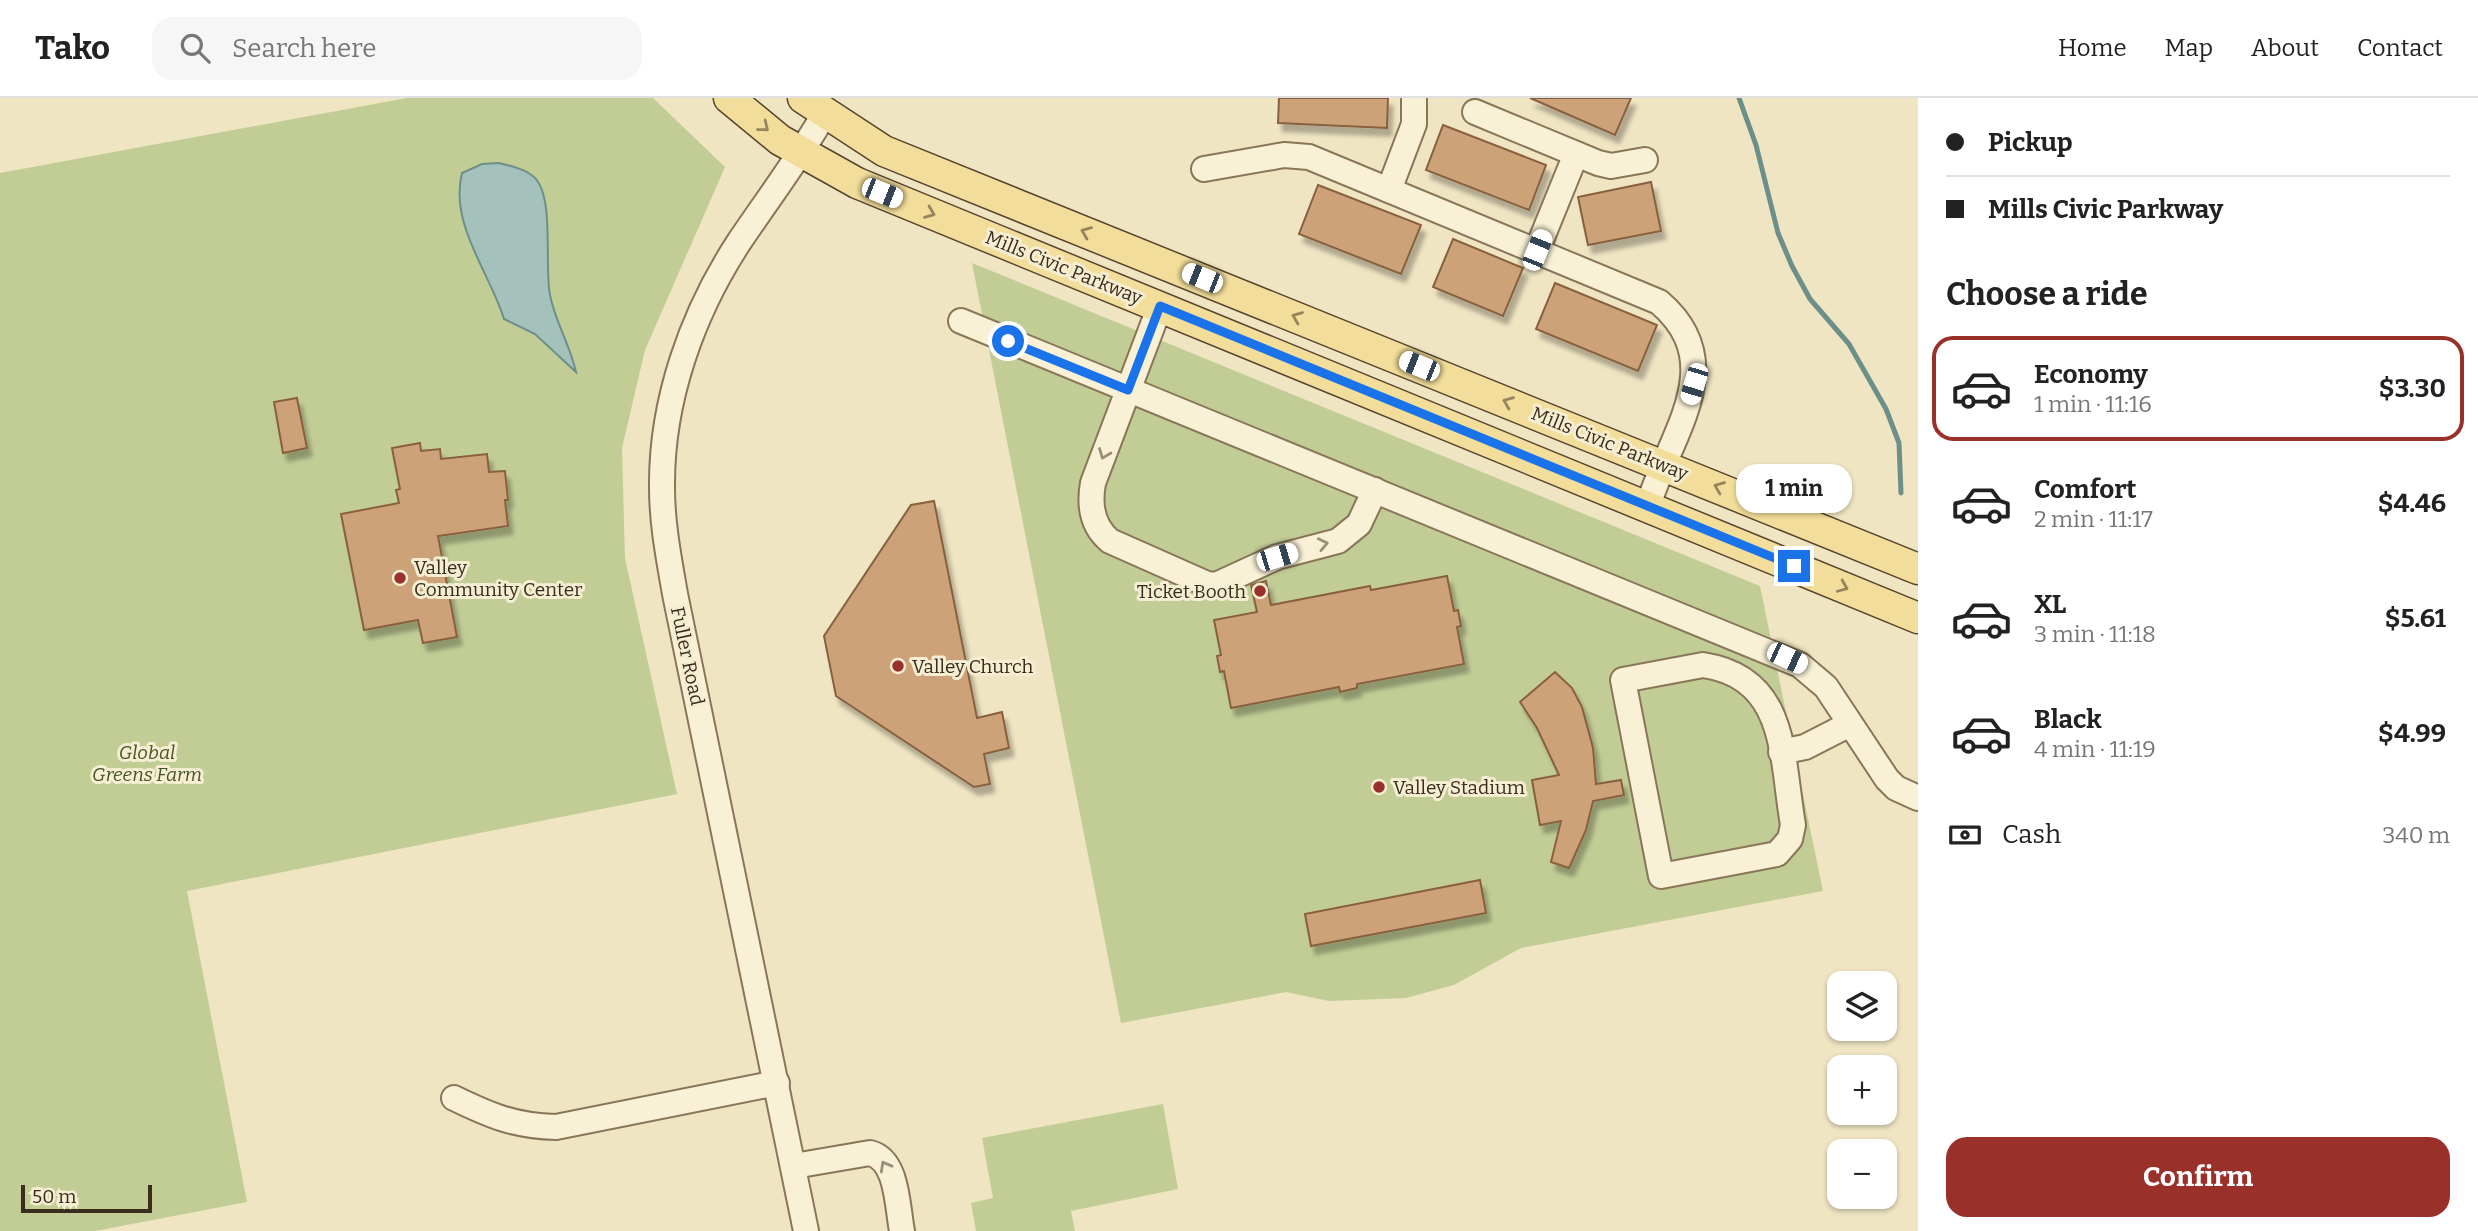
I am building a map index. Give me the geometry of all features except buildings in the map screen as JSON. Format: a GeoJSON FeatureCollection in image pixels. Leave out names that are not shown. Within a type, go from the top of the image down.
{"type":"FeatureCollection","features":[{"type":"Feature","properties":{"kind":"main road","name":"Mills Civic Parkway"},"geometry":{"type":"LineString","coordinates":[[729,98],[779,139],[857,183],[1918,618]]}},
{"type":"Feature","properties":{"kind":"main road","name":"Mills Civic Parkway"},"geometry":{"type":"LineString","coordinates":[[814,106],[884,151],[1918,569]]}},
{"type":"Feature","properties":{"kind":"street"},"geometry":{"type":"LineString","coordinates":[[1389,190],[1413,124],[1414,98]]}},
{"type":"Feature","properties":{"kind":"street","name":"Fuller Road"},"geometry":{"type":"LineString","coordinates":[[806,1231],[676,594],[664,530],[662,487],[665,437],[677,373],[695,324],[737,245],[802,153],[814,106]]}},
{"type":"Feature","properties":{"kind":"street"},"geometry":{"type":"LineString","coordinates":[[1475,112],[1611,166],[1645,160]]}},
{"type":"Feature","properties":{"kind":"street"},"geometry":{"type":"LineString","coordinates":[[1537,250],[1576,154]]}},
{"type":"Feature","properties":{"kind":"street"},"geometry":{"type":"LineString","coordinates":[[1205,169],[1284,155],[1300,156],[1537,250],[1659,302],[1674,314],[1686,331],[1693,348],[1694,384],[1648,506]]}},
{"type":"Feature","properties":{"kind":"street"},"geometry":{"type":"LineString","coordinates":[[1160,306],[1093,483],[1091,500],[1094,518],[1102,534],[1110,541],[1207,584],[1216,585],[1277,557],[1338,541],[1359,524],[1376,491]]}},
{"type":"Feature","properties":{"kind":"street"},"geometry":{"type":"LineString","coordinates":[[961,321],[1800,664],[1826,687],[1887,779],[1896,788],[1918,798]]}},
{"type":"Feature","properties":{"kind":"street"},"geometry":{"type":"LineString","coordinates":[[1703,665],[1737,674],[1747,679],[1770,707],[1780,752],[1793,825],[1790,838],[1777,854],[1661,876],[1623,680],[1703,665]]}},
{"type":"Feature","properties":{"kind":"street"},"geometry":{"type":"LineString","coordinates":[[1780,752],[1805,747],[1850,724]]}},
{"type":"Feature","properties":{"kind":"street"},"geometry":{"type":"LineString","coordinates":[[454,1098],[491,1116],[524,1126],[556,1127],[776,1083]]}},
{"type":"Feature","properties":{"kind":"street"},"geometry":{"type":"LineString","coordinates":[[793,1166],[870,1153],[879,1155],[889,1166],[902,1231]]}},
{"type":"Feature","properties":{"kind":"green space","name":"Global Greens Farm"},"geometry":{"type":"Polygon","coordinates":[[[407,98],[653,98],[725,167],[645,350],[622,448],[625,558],[677,794],[187,891],[247,1202],[95,1231],[0,1231],[0,173],[407,98]]]}},
{"type":"Feature","properties":{"kind":"green space"},"geometry":{"type":"Polygon","coordinates":[[[972,263],[1760,586],[1823,891],[1521,948],[1454,985],[1406,998],[1329,1001],[1286,992],[1121,1023],[972,263]]]}},
{"type":"Feature","properties":{"kind":"green space"},"geometry":{"type":"Polygon","coordinates":[[[1163,1104],[1178,1189],[1071,1211],[1075,1231],[976,1231],[971,1203],[993,1198],[982,1138],[1163,1104]]]}},
{"type":"Feature","properties":{"kind":"water"},"geometry":{"type":"Polygon","coordinates":[[[499,163],[518,168],[534,177],[545,199],[550,295],[576,372],[535,334],[504,319],[466,229],[459,192],[462,173],[482,164],[499,163]]]}},
{"type":"Feature","properties":{"kind":"waterway"},"geometry":{"type":"LineString","coordinates":[[1739,98],[1756,145],[1778,233],[1792,266],[1810,299],[1849,344],[1886,409],[1899,443],[1901,493]]}},
{"type":"Feature","properties":{"kind":"place","name":"Valley Community Center"},"geometry":{"type":"Point","coordinates":[400,578]}},
{"type":"Feature","properties":{"kind":"place","name":"Ticket Booth"},"geometry":{"type":"Point","coordinates":[1260,591]}},
{"type":"Feature","properties":{"kind":"place","name":"Valley Church"},"geometry":{"type":"Point","coordinates":[898,666]}},
{"type":"Feature","properties":{"kind":"place","name":"Valley Stadium"},"geometry":{"type":"Point","coordinates":[1379,787]}},
{"type":"Feature","properties":{"kind":"route"},"geometry":{"type":"LineString","coordinates":[[1008,341],[1128,390],[1160,306],[1794,566]]}}]}
